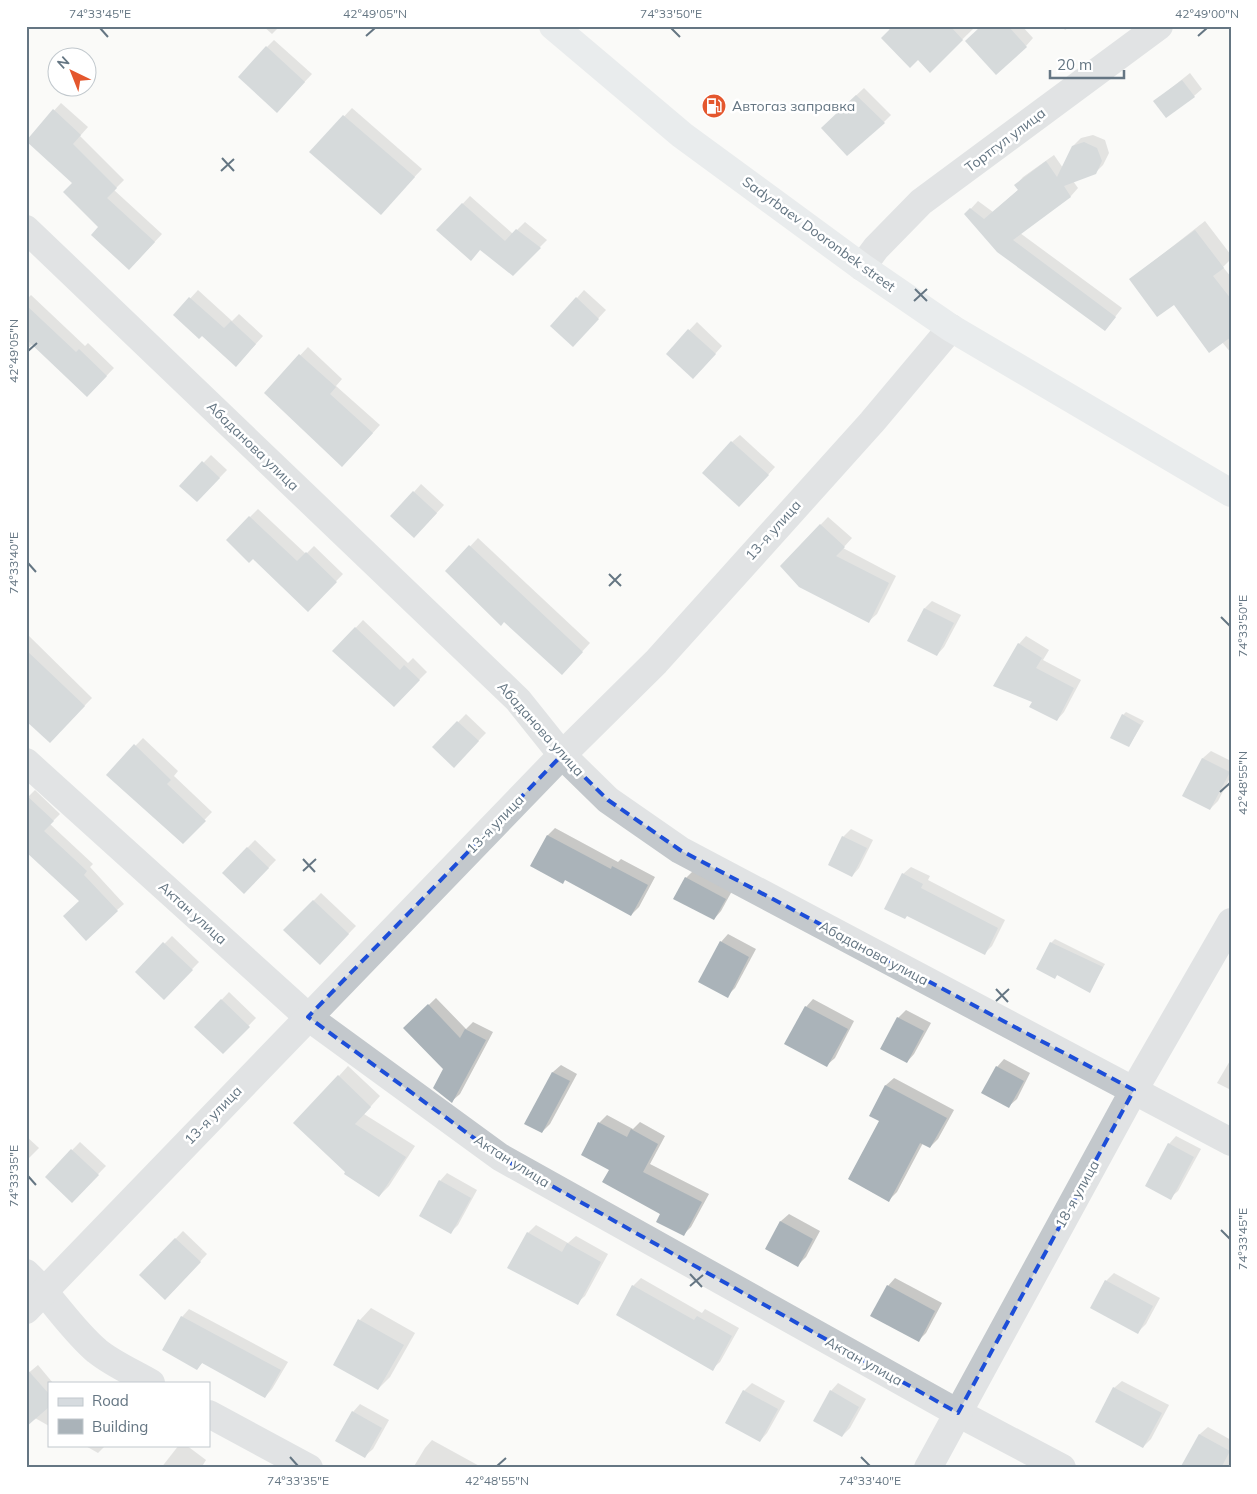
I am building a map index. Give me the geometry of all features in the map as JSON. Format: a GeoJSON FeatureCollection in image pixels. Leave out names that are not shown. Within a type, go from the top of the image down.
{"type":"FeatureCollection","features":[{"type":"Feature","properties":{"kind":"main road","name":"Sadyrbaev Dooronbek street"},"geometry":{"type":"LineString","coordinates":[[553,26],[682,135],[862,267],[952,328],[1231,493]]}},
{"type":"Feature","properties":{"kind":"street","name":"Тортгул улица"},"geometry":{"type":"LineString","coordinates":[[862,267],[876,248],[921,202],[1159,26]]}},
{"type":"Feature","properties":{"kind":"street","name":"Абаданова улица"},"geometry":{"type":"LineString","coordinates":[[26,229],[518,700],[562,755],[608,800],[680,850],[1231,1142]]}},
{"type":"Feature","properties":{"kind":"street","name":"13-я улица"},"geometry":{"type":"LineString","coordinates":[[26,1310],[36,1282],[308,1017],[562,755],[656,662],[872,422],[952,328]]}},
{"type":"Feature","properties":{"kind":"street","name":"Актан улица"},"geometry":{"type":"LineString","coordinates":[[26,762],[308,1017],[500,1157],[958,1413],[1062,1468]]}},
{"type":"Feature","properties":{"kind":"street","name":"18-я улица"},"geometry":{"type":"LineString","coordinates":[[928,1468],[1134,1090],[1231,922]]}},
{"type":"Feature","properties":{"kind":"street"},"geometry":{"type":"LineString","coordinates":[[36,1282],[68,1322],[98,1352],[149,1382]]}},
{"type":"Feature","properties":{"kind":"street"},"geometry":{"type":"LineString","coordinates":[[210,1415],[310,1468]]}},
{"type":"Feature","properties":{"kind":"highlighted area"},"geometry":{"type":"Polygon","coordinates":[[[562,755],[608,800],[680,850],[1134,1090],[958,1413],[500,1157],[308,1017],[562,755]]]}},
{"type":"Feature","properties":{"kind":"building"},"geometry":{"type":"Polygon","coordinates":[[[893,26],[950,26],[963,40],[930,73],[918,60],[910,68],[881,38],[893,26]]]}},
{"type":"Feature","properties":{"kind":"building"},"geometry":{"type":"Polygon","coordinates":[[[981,26],[1008,26],[1027,47],[996,75],[965,41],[981,26]]]}},
{"type":"Feature","properties":{"kind":"building"},"geometry":{"type":"Polygon","coordinates":[[[266,46],[305,82],[277,113],[238,77],[266,46]]]}},
{"type":"Feature","properties":{"kind":"building"},"geometry":{"type":"Polygon","coordinates":[[[1182,80],[1195,97],[1166,118],[1153,101],[1182,80]]]}},
{"type":"Feature","properties":{"kind":"building"},"geometry":{"type":"Polygon","coordinates":[[[856,95],[885,123],[847,156],[821,128],[856,95]]]}},
{"type":"Feature","properties":{"kind":"building"},"geometry":{"type":"Polygon","coordinates":[[[53,109],[81,135],[73,144],[117,188],[107,198],[155,242],[129,270],[91,235],[98,227],[63,192],[72,183],[26,141],[53,109]]]}},
{"type":"Feature","properties":{"kind":"building"},"geometry":{"type":"Polygon","coordinates":[[[343,115],[415,177],[381,215],[309,152],[343,115]]]}},
{"type":"Feature","properties":{"kind":"building"},"geometry":{"type":"Polygon","coordinates":[[[1084,142],[1097,148],[1102,161],[1096,174],[1064,186],[1071,197],[1013,240],[1116,317],[1105,331],[997,252],[964,214],[970,208],[984,219],[1018,190],[1014,185],[1046,161],[1057,177],[1072,146],[1084,142]]]}},
{"type":"Feature","properties":{"kind":"building"},"geometry":{"type":"Polygon","coordinates":[[[462,203],[505,241],[516,229],[541,248],[513,276],[480,250],[471,261],[436,230],[462,203]]]}},
{"type":"Feature","properties":{"kind":"building"},"geometry":{"type":"Polygon","coordinates":[[[1195,230],[1224,268],[1213,276],[1231,299],[1231,337],[1209,353],[1174,305],[1157,317],[1129,279],[1195,230]]]}},
{"type":"Feature","properties":{"kind":"building"},"geometry":{"type":"Polygon","coordinates":[[[189,297],[224,328],[231,321],[256,344],[236,367],[202,336],[199,339],[173,315],[189,297]]]}},
{"type":"Feature","properties":{"kind":"building"},"geometry":{"type":"Polygon","coordinates":[[[576,297],[599,319],[573,347],[550,326],[576,297]]]}},
{"type":"Feature","properties":{"kind":"building"},"geometry":{"type":"Polygon","coordinates":[[[26,305],[76,352],[79,349],[107,376],[87,397],[26,339],[26,305]]]}},
{"type":"Feature","properties":{"kind":"building"},"geometry":{"type":"Polygon","coordinates":[[[688,329],[716,354],[693,379],[666,354],[688,329]]]}},
{"type":"Feature","properties":{"kind":"building"},"geometry":{"type":"Polygon","coordinates":[[[299,354],[336,387],[330,394],[373,433],[342,467],[264,393],[299,354]]]}},
{"type":"Feature","properties":{"kind":"building"},"geometry":{"type":"Polygon","coordinates":[[[731,441],[769,475],[739,507],[702,473],[731,441]]]}},
{"type":"Feature","properties":{"kind":"building"},"geometry":{"type":"Polygon","coordinates":[[[202,461],[220,478],[197,502],[179,486],[202,461]]]}},
{"type":"Feature","properties":{"kind":"building"},"geometry":{"type":"Polygon","coordinates":[[[413,491],[437,513],[414,538],[390,516],[413,491]]]}},
{"type":"Feature","properties":{"kind":"building"},"geometry":{"type":"Polygon","coordinates":[[[249,516],[297,561],[306,552],[337,582],[308,612],[253,559],[249,563],[226,540],[249,516]]]}},
{"type":"Feature","properties":{"kind":"building"},"geometry":{"type":"Polygon","coordinates":[[[820,524],[845,547],[836,556],[889,583],[869,623],[799,587],[780,566],[820,524]]]}},
{"type":"Feature","properties":{"kind":"building"},"geometry":{"type":"Polygon","coordinates":[[[469,545],[583,652],[562,675],[504,622],[501,626],[445,571],[469,545]]]}},
{"type":"Feature","properties":{"kind":"building"},"geometry":{"type":"Polygon","coordinates":[[[924,608],[954,623],[937,656],[907,641],[924,608]]]}},
{"type":"Feature","properties":{"kind":"building"},"geometry":{"type":"Polygon","coordinates":[[[355,627],[400,670],[404,665],[420,680],[394,707],[332,651],[355,627]]]}},
{"type":"Feature","properties":{"kind":"building"},"geometry":{"type":"Polygon","coordinates":[[[1018,643],[1042,658],[1036,668],[1074,688],[1057,721],[1029,707],[1032,702],[993,686],[1018,643]]]}},
{"type":"Feature","properties":{"kind":"building"},"geometry":{"type":"Polygon","coordinates":[[[26,650],[85,706],[50,743],[26,721],[26,650]]]}},
{"type":"Feature","properties":{"kind":"building"},"geometry":{"type":"Polygon","coordinates":[[[1122,714],[1141,725],[1129,747],[1110,738],[1122,714]]]}},
{"type":"Feature","properties":{"kind":"building"},"geometry":{"type":"Polygon","coordinates":[[[457,721],[479,741],[454,768],[432,747],[457,721]]]}},
{"type":"Feature","properties":{"kind":"building"},"geometry":{"type":"Polygon","coordinates":[[[134,744],[171,780],[167,784],[206,821],[183,844],[106,775],[134,744]]]}},
{"type":"Feature","properties":{"kind":"building"},"geometry":{"type":"Polygon","coordinates":[[[1202,758],[1230,772],[1210,810],[1182,796],[1202,758]]]}},
{"type":"Feature","properties":{"kind":"building"},"geometry":{"type":"Polygon","coordinates":[[[26,795],[54,821],[44,831],[87,871],[84,875],[118,911],[86,941],[63,916],[79,901],[26,852],[26,795]]]}},
{"type":"Feature","properties":{"kind":"building"},"geometry":{"type":"Polygon","coordinates":[[[547,835],[611,869],[612,866],[648,885],[631,916],[565,880],[563,884],[530,866],[547,835]]]}},
{"type":"Feature","properties":{"kind":"building"},"geometry":{"type":"Polygon","coordinates":[[[842,836],[867,848],[852,877],[828,865],[842,836]]]}},
{"type":"Feature","properties":{"kind":"building"},"geometry":{"type":"Polygon","coordinates":[[[247,847],[269,868],[244,894],[222,873],[247,847]]]}},
{"type":"Feature","properties":{"kind":"building"},"geometry":{"type":"Polygon","coordinates":[[[902,873],[923,884],[921,888],[998,928],[985,955],[907,916],[905,919],[884,909],[902,873]]]}},
{"type":"Feature","properties":{"kind":"building"},"geometry":{"type":"Polygon","coordinates":[[[685,877],[726,899],[714,920],[673,899],[685,877]]]}},
{"type":"Feature","properties":{"kind":"building"},"geometry":{"type":"Polygon","coordinates":[[[313,900],[349,934],[320,965],[283,930],[313,900]]]}},
{"type":"Feature","properties":{"kind":"building"},"geometry":{"type":"Polygon","coordinates":[[[720,941],[749,957],[728,998],[698,982],[720,941]]]}},
{"type":"Feature","properties":{"kind":"building"},"geometry":{"type":"Polygon","coordinates":[[[163,942],[193,970],[164,1000],[135,972],[163,942]]]}},
{"type":"Feature","properties":{"kind":"building"},"geometry":{"type":"Polygon","coordinates":[[[1050,942],[1103,967],[1090,993],[1057,975],[1055,979],[1036,969],[1050,942]]]}},
{"type":"Feature","properties":{"kind":"building"},"geometry":{"type":"Polygon","coordinates":[[[221,999],[250,1027],[223,1054],[194,1027],[221,999]]]}},
{"type":"Feature","properties":{"kind":"building"},"geometry":{"type":"Polygon","coordinates":[[[428,1004],[460,1038],[465,1029],[486,1040],[452,1103],[433,1088],[443,1069],[403,1028],[428,1004]]]}},
{"type":"Feature","properties":{"kind":"building"},"geometry":{"type":"Polygon","coordinates":[[[805,1006],[848,1029],[827,1067],[784,1044],[805,1006]]]}},
{"type":"Feature","properties":{"kind":"building"},"geometry":{"type":"Polygon","coordinates":[[[897,1017],[924,1031],[907,1063],[880,1049],[897,1017]]]}},
{"type":"Feature","properties":{"kind":"building"},"geometry":{"type":"Polygon","coordinates":[[[996,1066],[1024,1081],[1009,1108],[981,1093],[996,1066]]]}},
{"type":"Feature","properties":{"kind":"building"},"geometry":{"type":"Polygon","coordinates":[[[552,1072],[570,1081],[542,1133],[524,1124],[552,1072]]]}},
{"type":"Feature","properties":{"kind":"building"},"geometry":{"type":"Polygon","coordinates":[[[338,1075],[371,1107],[355,1124],[406,1157],[379,1197],[344,1174],[345,1172],[293,1123],[338,1075]]]}},
{"type":"Feature","properties":{"kind":"building"},"geometry":{"type":"Polygon","coordinates":[[[885,1085],[947,1118],[930,1148],[920,1143],[889,1202],[848,1179],[879,1121],[869,1116],[885,1085]]]}},
{"type":"Feature","properties":{"kind":"building"},"geometry":{"type":"Polygon","coordinates":[[[598,1122],[627,1137],[631,1129],[658,1144],[643,1172],[702,1202],[684,1236],[656,1222],[660,1214],[602,1182],[609,1170],[581,1155],[598,1122]]]}},
{"type":"Feature","properties":{"kind":"building"},"geometry":{"type":"Polygon","coordinates":[[[1168,1143],[1194,1157],[1171,1200],[1145,1186],[1168,1143]]]}},
{"type":"Feature","properties":{"kind":"building"},"geometry":{"type":"Polygon","coordinates":[[[71,1149],[99,1175],[72,1203],[45,1177],[71,1149]]]}},
{"type":"Feature","properties":{"kind":"building"},"geometry":{"type":"Polygon","coordinates":[[[439,1180],[471,1198],[451,1234],[419,1216],[439,1180]]]}},
{"type":"Feature","properties":{"kind":"building"},"geometry":{"type":"Polygon","coordinates":[[[780,1221],[813,1239],[798,1267],[765,1249],[780,1221]]]}},
{"type":"Feature","properties":{"kind":"building"},"geometry":{"type":"Polygon","coordinates":[[[527,1232],[562,1252],[567,1243],[601,1262],[578,1305],[507,1268],[527,1232]]]}},
{"type":"Feature","properties":{"kind":"building"},"geometry":{"type":"Polygon","coordinates":[[[175,1238],[201,1262],[165,1300],[139,1275],[175,1238]]]}},
{"type":"Feature","properties":{"kind":"building"},"geometry":{"type":"Polygon","coordinates":[[[1105,1280],[1153,1306],[1138,1334],[1090,1308],[1105,1280]]]}},
{"type":"Feature","properties":{"kind":"building"},"geometry":{"type":"Polygon","coordinates":[[[632,1285],[694,1320],[697,1316],[732,1336],[713,1371],[616,1315],[632,1285]]]}},
{"type":"Feature","properties":{"kind":"building"},"geometry":{"type":"Polygon","coordinates":[[[887,1285],[935,1311],[919,1342],[870,1316],[887,1285]]]}},
{"type":"Feature","properties":{"kind":"building"},"geometry":{"type":"Polygon","coordinates":[[[181,1316],[281,1370],[265,1398],[202,1363],[197,1370],[162,1350],[181,1316]]]}},
{"type":"Feature","properties":{"kind":"building"},"geometry":{"type":"Polygon","coordinates":[[[358,1319],[404,1345],[378,1390],[333,1365],[358,1319]]]}},
{"type":"Feature","properties":{"kind":"building"},"geometry":{"type":"Polygon","coordinates":[[[26,1368],[48,1393],[48,1408],[26,1427],[26,1368]]]}},
{"type":"Feature","properties":{"kind":"building"},"geometry":{"type":"Polygon","coordinates":[[[1113,1387],[1162,1413],[1143,1448],[1095,1422],[1113,1387]]]}},
{"type":"Feature","properties":{"kind":"building"},"geometry":{"type":"Polygon","coordinates":[[[743,1390],[778,1409],[760,1442],[725,1423],[743,1390]]]}},
{"type":"Feature","properties":{"kind":"building"},"geometry":{"type":"Polygon","coordinates":[[[830,1390],[859,1407],[842,1437],[813,1421],[830,1390]]]}},
{"type":"Feature","properties":{"kind":"building"},"geometry":{"type":"Polygon","coordinates":[[[352,1411],[382,1428],[365,1458],[335,1441],[352,1411]]]}},
{"type":"Feature","properties":{"kind":"building"},"geometry":{"type":"Polygon","coordinates":[[[1199,1434],[1230,1451],[1221,1468],[1180,1468],[1199,1434]]]}},
{"type":"Feature","properties":{"kind":"place","name":"Автогаз заправка"},"geometry":{"type":"Point","coordinates":[714,106]}}]}
